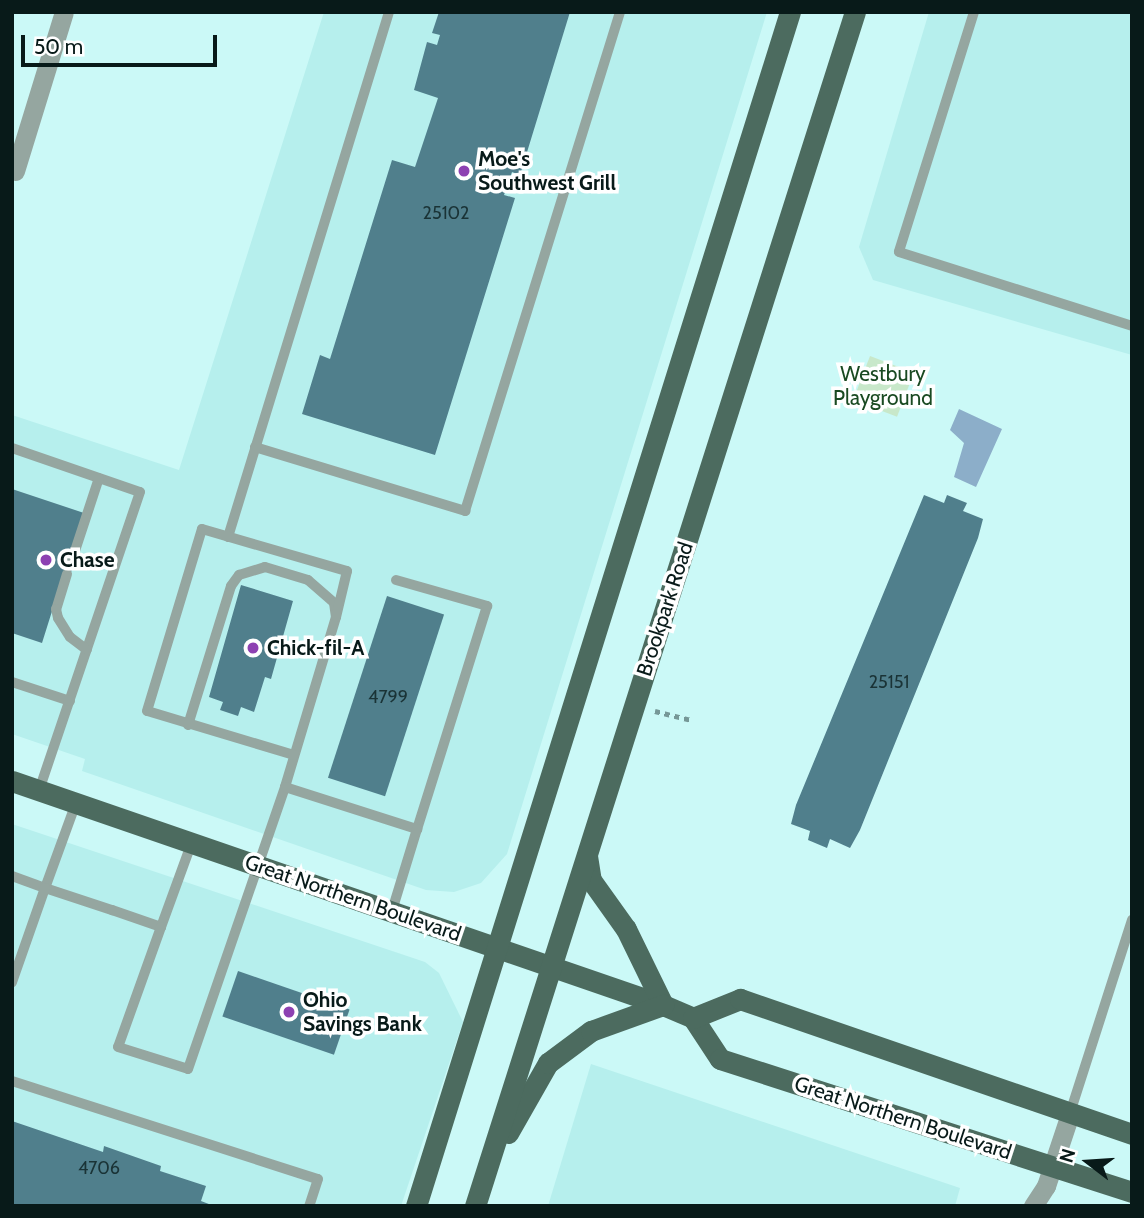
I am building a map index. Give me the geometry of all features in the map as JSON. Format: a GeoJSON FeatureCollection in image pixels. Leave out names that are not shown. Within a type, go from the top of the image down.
{"type":"FeatureCollection","features":[{"type":"Feature","properties":{"kind":"main road"},"geometry":{"type":"LineString","coordinates":[[416,1206],[790,12]]}},
{"type":"Feature","properties":{"kind":"main road","name":"Brookpark Road"},"geometry":{"type":"LineString","coordinates":[[475,1206],[855,12]]}},
{"type":"Feature","properties":{"kind":"main road","name":"Great Northern Boulevard"},"geometry":{"type":"LineString","coordinates":[[12,782],[663,1005],[693,1018],[720,1059],[1049,1186],[1132,1192]]}},
{"type":"Feature","properties":{"kind":"main road"},"geometry":{"type":"LineString","coordinates":[[486,1172],[548,1063],[591,1031],[663,1005],[626,929],[591,880],[586,855]]}},
{"type":"Feature","properties":{"kind":"main road"},"geometry":{"type":"LineString","coordinates":[[693,1018],[740,999],[1132,1134]]}},
{"type":"Feature","properties":{"kind":"street"},"geometry":{"type":"LineString","coordinates":[[15,171],[64,12]]}},
{"type":"Feature","properties":{"kind":"street"},"geometry":{"type":"LineString","coordinates":[[1033,1206],[1049,1186],[1070,1114]]}},
{"type":"Feature","properties":{"kind":"lane"},"geometry":{"type":"LineString","coordinates":[[228,537],[389,12]]}},
{"type":"Feature","properties":{"kind":"lane"},"geometry":{"type":"LineString","coordinates":[[255,447],[464,511],[620,12]]}},
{"type":"Feature","properties":{"kind":"lane"},"geometry":{"type":"LineString","coordinates":[[974,12],[899,252],[1132,326]]}},
{"type":"Feature","properties":{"kind":"lane"},"geometry":{"type":"LineString","coordinates":[[12,448],[140,492],[39,791]]}},
{"type":"Feature","properties":{"kind":"lane"},"geometry":{"type":"LineString","coordinates":[[72,560],[99,478]]}},
{"type":"Feature","properties":{"kind":"lane"},"geometry":{"type":"LineString","coordinates":[[192,842],[118,1047],[188,1069],[285,787],[348,571],[202,529],[147,711],[294,755]]}},
{"type":"Feature","properties":{"kind":"lane"},"geometry":{"type":"LineString","coordinates":[[188,725],[231,586],[239,575],[265,568],[308,580],[334,603],[336,617]]}},
{"type":"Feature","properties":{"kind":"lane"},"geometry":{"type":"LineString","coordinates":[[67,574],[56,609],[58,618],[70,638],[87,650]]}},
{"type":"Feature","properties":{"kind":"lane"},"geometry":{"type":"LineString","coordinates":[[392,911],[487,606],[396,580]]}},
{"type":"Feature","properties":{"kind":"lane"},"geometry":{"type":"LineString","coordinates":[[12,682],[70,701]]}},
{"type":"Feature","properties":{"kind":"lane"},"geometry":{"type":"LineString","coordinates":[[285,787],[417,829]]}},
{"type":"Feature","properties":{"kind":"lane"},"geometry":{"type":"LineString","coordinates":[[12,982],[76,803]]}},
{"type":"Feature","properties":{"kind":"lane"},"geometry":{"type":"LineString","coordinates":[[12,876],[161,927]]}},
{"type":"Feature","properties":{"kind":"lane"},"geometry":{"type":"LineString","coordinates":[[1070,1114],[1132,920]]}},
{"type":"Feature","properties":{"kind":"lane"},"geometry":{"type":"LineString","coordinates":[[12,1081],[318,1178],[309,1206]]}},
{"type":"Feature","properties":{"kind":"path"},"geometry":{"type":"LineString","coordinates":[[634,705],[691,720]]}},
{"type":"Feature","properties":{"kind":"shaded area"},"geometry":{"type":"Polygon","coordinates":[[[324,12],[767,12],[507,854],[481,883],[454,892],[426,890],[82,771],[85,759],[12,734],[12,415],[179,470],[324,12]]]}},
{"type":"Feature","properties":{"kind":"shaded area"},"geometry":{"type":"Polygon","coordinates":[[[929,12],[1132,12],[1132,355],[873,280],[859,247],[929,12]]]}},
{"type":"Feature","properties":{"kind":"shaded area"},"geometry":{"type":"Polygon","coordinates":[[[959,409],[1002,429],[976,487],[954,477],[964,443],[950,430],[959,409]]]}},
{"type":"Feature","properties":{"kind":"shaded area"},"geometry":{"type":"Polygon","coordinates":[[[12,824],[425,962],[439,973],[463,1022],[401,1206],[12,1206],[12,824]]]}},
{"type":"Feature","properties":{"kind":"shaded area"},"geometry":{"type":"Polygon","coordinates":[[[591,1064],[960,1188],[955,1206],[548,1206],[591,1064]]]}},
{"type":"Feature","properties":{"kind":"green space","name":"Westbury Playground"},"geometry":{"type":"Polygon","coordinates":[[[870,356],[914,373],[897,417],[853,400],[870,356]]]}},
{"type":"Feature","properties":{"kind":"building"},"geometry":{"type":"Polygon","coordinates":[[[439,12],[570,12],[520,175],[512,172],[504,195],[515,198],[435,455],[302,414],[320,355],[330,359],[392,160],[415,167],[438,98],[414,90],[427,42],[437,45],[440,35],[432,33],[439,12]]]}},
{"type":"Feature","properties":{"kind":"building"},"geometry":{"type":"Polygon","coordinates":[[[12,489],[84,513],[75,561],[70,575],[64,573],[42,643],[12,633],[12,489]]]}},
{"type":"Feature","properties":{"kind":"building"},"geometry":{"type":"Polygon","coordinates":[[[924,495],[944,503],[947,495],[967,503],[963,511],[983,519],[978,538],[860,830],[850,848],[830,839],[827,848],[808,840],[810,831],[791,824],[796,805],[924,495]]]}},
{"type":"Feature","properties":{"kind":"building"},"geometry":{"type":"Polygon","coordinates":[[[241,585],[293,601],[271,679],[265,677],[254,712],[241,707],[238,716],[220,710],[223,702],[209,697],[241,585]]]}},
{"type":"Feature","properties":{"kind":"building"},"geometry":{"type":"Polygon","coordinates":[[[387,596],[444,615],[385,796],[328,778],[387,596]]]}},
{"type":"Feature","properties":{"kind":"building"},"geometry":{"type":"Polygon","coordinates":[[[238,971],[350,1009],[334,1055],[222,1016],[238,971]]]}},
{"type":"Feature","properties":{"kind":"building"},"geometry":{"type":"Polygon","coordinates":[[[12,1121],[103,1152],[104,1146],[161,1166],[160,1171],[206,1186],[201,1201],[214,1206],[12,1206],[12,1121]]]}},
{"type":"Feature","properties":{"kind":"place","name":"Moe's Southwest Grill"},"geometry":{"type":"Point","coordinates":[464,171]}},
{"type":"Feature","properties":{"kind":"place","name":"Chase"},"geometry":{"type":"Point","coordinates":[46,560]}},
{"type":"Feature","properties":{"kind":"place","name":"Chick-fil-A"},"geometry":{"type":"Point","coordinates":[253,648]}},
{"type":"Feature","properties":{"kind":"place","name":"Ohio Savings Bank"},"geometry":{"type":"Point","coordinates":[289,1012]}}]}
